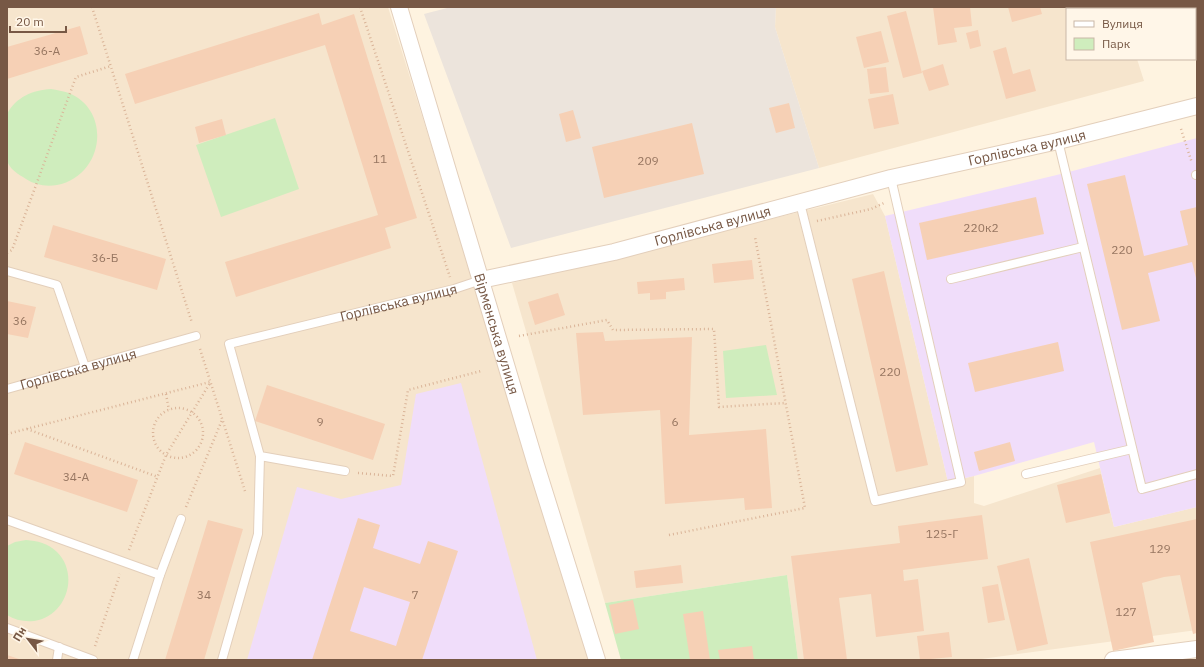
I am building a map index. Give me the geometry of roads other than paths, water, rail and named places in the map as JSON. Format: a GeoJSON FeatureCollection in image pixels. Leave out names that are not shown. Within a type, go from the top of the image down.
{"type":"FeatureCollection","features":[{"type":"Feature","properties":{"kind":"street","name":"Вірменська вулиця"},"geometry":{"type":"LineString","coordinates":[[399,7],[536,465],[597,660]]}},
{"type":"Feature","properties":{"kind":"street","name":"Горлівська вулиця"},"geometry":{"type":"LineString","coordinates":[[481,280],[614,252],[891,178],[1058,141],[1197,106]]}},
{"type":"Feature","properties":{"kind":"street"},"geometry":{"type":"LineString","coordinates":[[1113,660],[1197,649]]}},
{"type":"Feature","properties":{"kind":"lane"},"geometry":{"type":"LineString","coordinates":[[1058,141],[1142,489],[1197,474]]}},
{"type":"Feature","properties":{"kind":"lane"},"geometry":{"type":"LineString","coordinates":[[800,203],[875,501],[961,482],[891,178]]}},
{"type":"Feature","properties":{"kind":"lane"},"geometry":{"type":"LineString","coordinates":[[951,279],[1083,248]]}},
{"type":"Feature","properties":{"kind":"lane"},"geometry":{"type":"LineString","coordinates":[[7,271],[57,285],[85,367]]}},
{"type":"Feature","properties":{"kind":"lane","name":"Горлівська вулиця"},"geometry":{"type":"LineString","coordinates":[[260,456],[229,344],[454,289],[481,280]]}},
{"type":"Feature","properties":{"kind":"lane","name":"Горлівська вулиця"},"geometry":{"type":"LineString","coordinates":[[7,389],[196,336]]}},
{"type":"Feature","properties":{"kind":"lane"},"geometry":{"type":"LineString","coordinates":[[1026,474],[1132,449]]}},
{"type":"Feature","properties":{"kind":"lane"},"geometry":{"type":"LineString","coordinates":[[222,660],[258,534],[260,456],[345,471]]}},
{"type":"Feature","properties":{"kind":"lane"},"geometry":{"type":"LineString","coordinates":[[133,660],[160,575],[182,519]]}},
{"type":"Feature","properties":{"kind":"lane"},"geometry":{"type":"LineString","coordinates":[[7,520],[160,575]]}},
{"type":"Feature","properties":{"kind":"lane"},"geometry":{"type":"LineString","coordinates":[[7,628],[92,659]]}},
{"type":"Feature","properties":{"kind":"lane"},"geometry":{"type":"LineString","coordinates":[[57,660],[59,647]]}}]}
